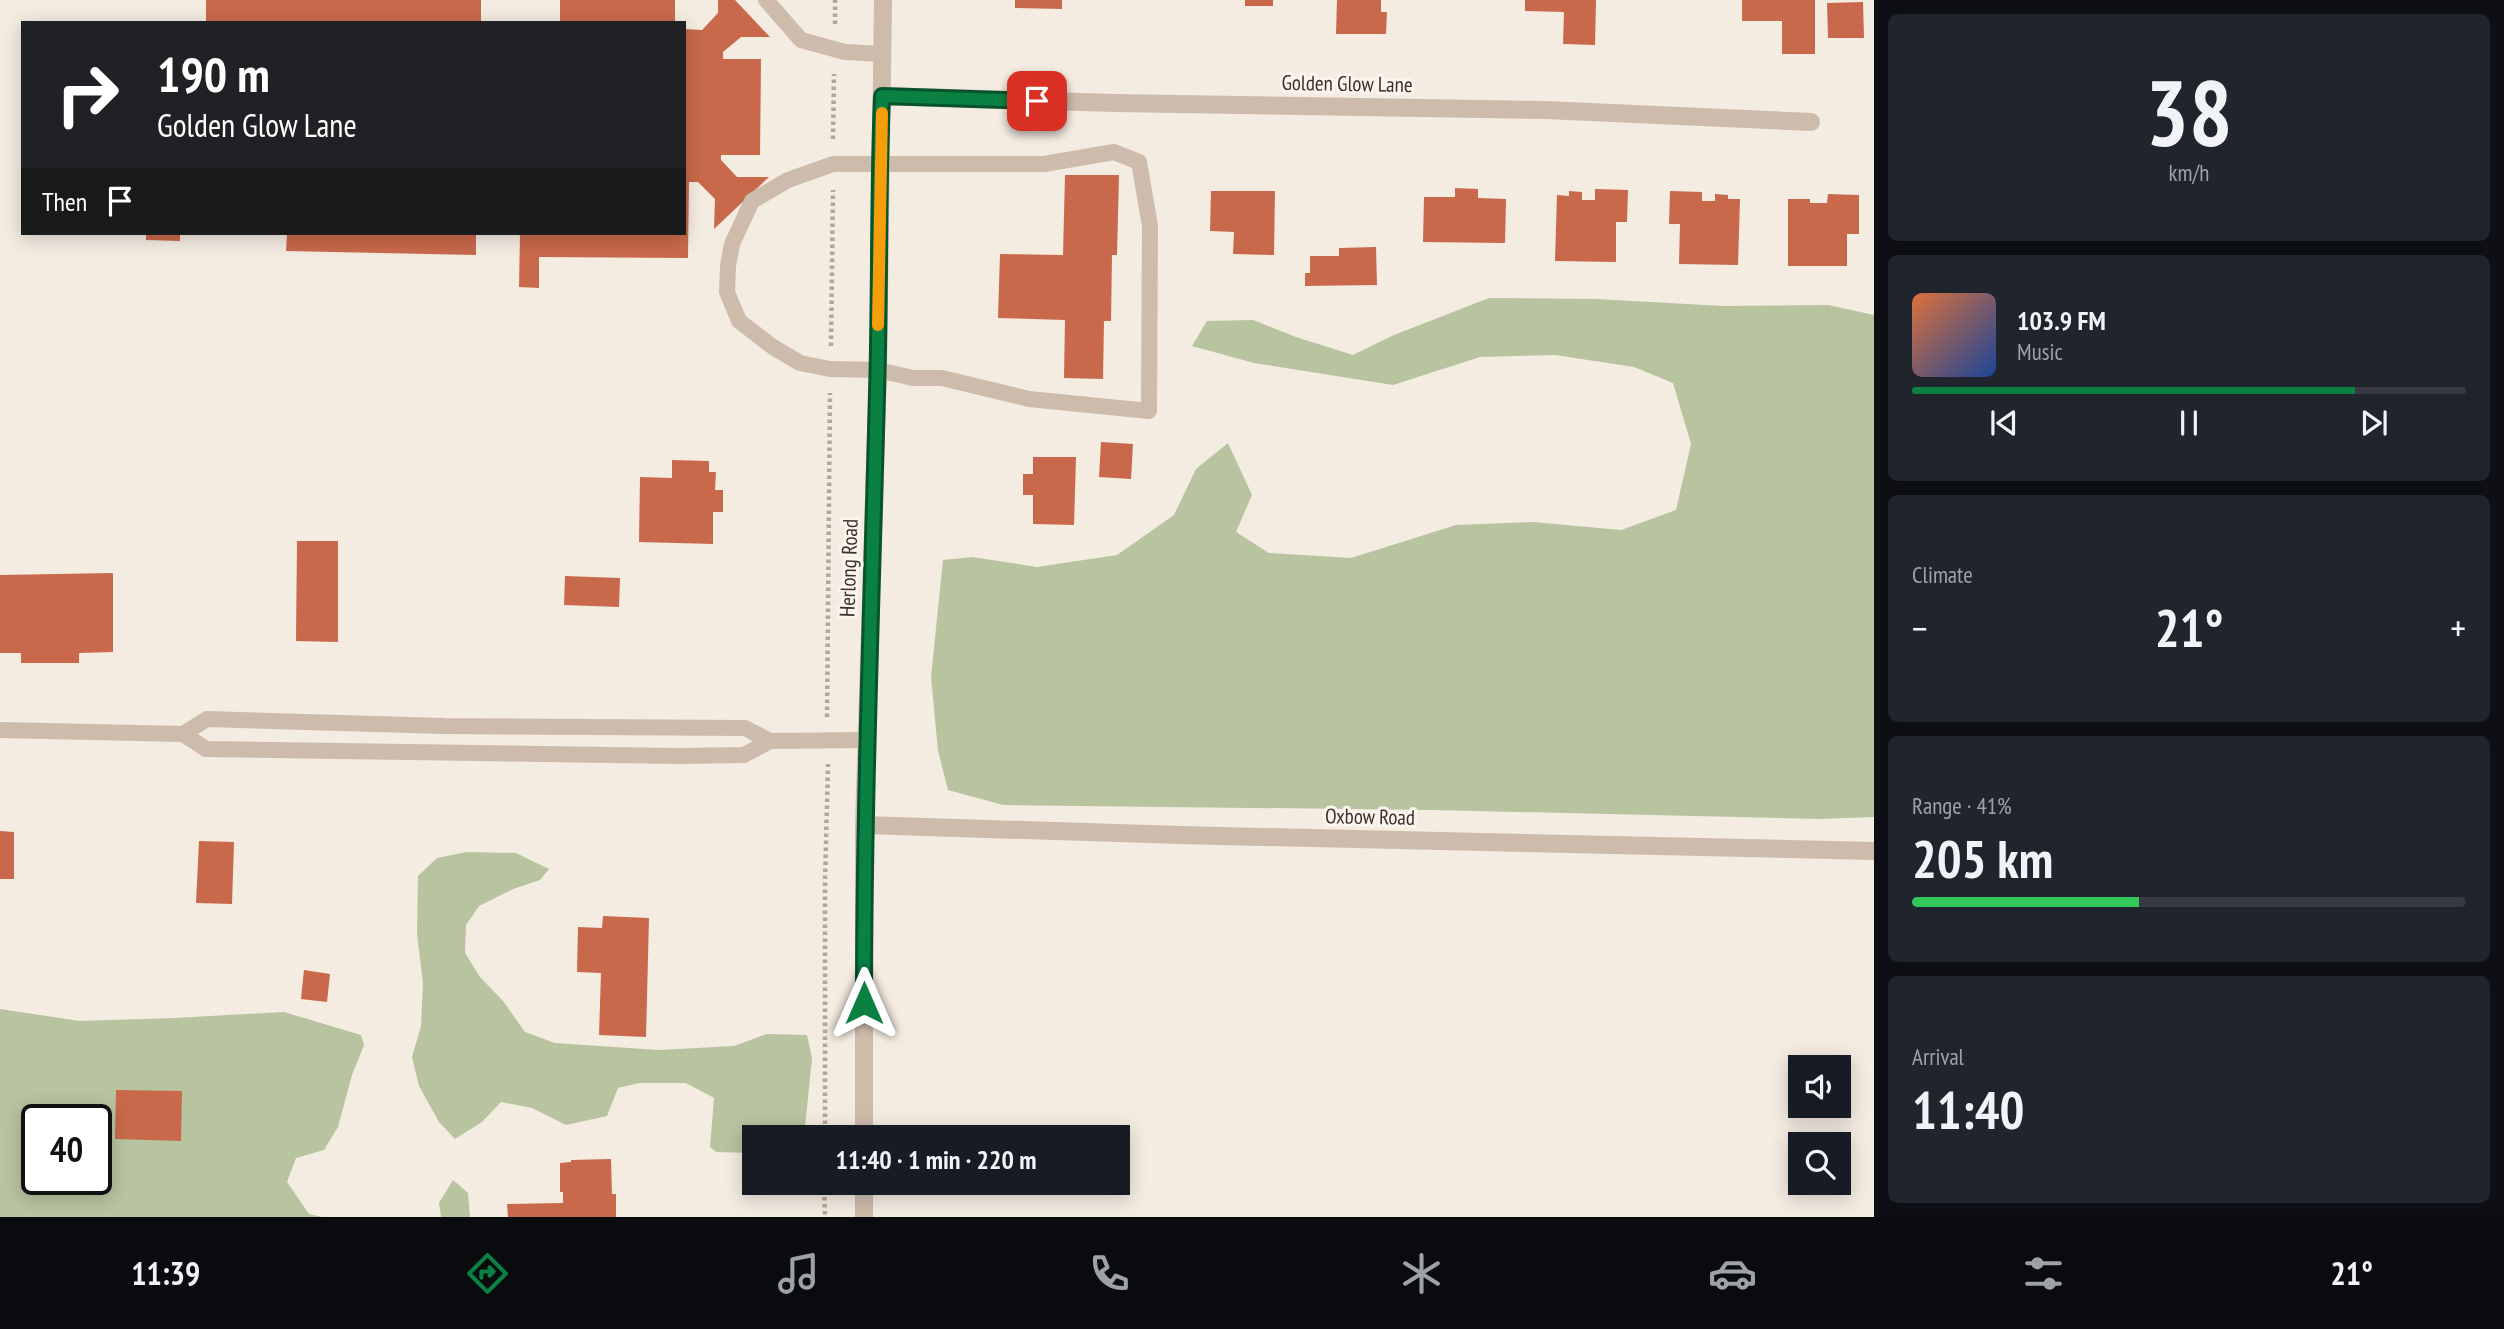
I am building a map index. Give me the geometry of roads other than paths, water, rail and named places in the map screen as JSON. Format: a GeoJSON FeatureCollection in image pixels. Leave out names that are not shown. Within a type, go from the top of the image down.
{"type":"FeatureCollection","features":[{"type":"Feature","properties":{"kind":"street","name":"Herlong Road"},"geometry":{"type":"LineString","coordinates":[[864,1125],[864,825],[878,370],[883,0]]}},
{"type":"Feature","properties":{"kind":"street","name":"Golden Glow Lane"},"geometry":{"type":"LineString","coordinates":[[882,96],[1545,110],[1811,122]]}},
{"type":"Feature","properties":{"kind":"street","name":"Oxbow Road"},"geometry":{"type":"LineString","coordinates":[[864,825],[1874,851]]}},
{"type":"Feature","properties":{"kind":"street"},"geometry":{"type":"LineString","coordinates":[[864,1195],[864,1217]]}},
{"type":"Feature","properties":{"kind":"lane"},"geometry":{"type":"LineString","coordinates":[[766,0],[801,40],[834,49],[883,54]]}},
{"type":"Feature","properties":{"kind":"lane"},"geometry":{"type":"LineString","coordinates":[[1114,152],[1139,162],[1150,226],[1149,411],[1030,398],[942,378],[913,378],[878,370],[830,369],[800,363],[773,347],[739,321],[727,292],[728,266],[732,244],[752,201],[788,180],[833,165],[879,164],[1044,164],[1114,152]]}},
{"type":"Feature","properties":{"kind":"lane"},"geometry":{"type":"LineString","coordinates":[[183,734],[207,719],[444,726],[745,729],[769,741]]}},
{"type":"Feature","properties":{"kind":"lane"},"geometry":{"type":"LineString","coordinates":[[0,730],[183,734],[206,749],[679,756],[744,755],[769,741],[867,740]]}}]}
